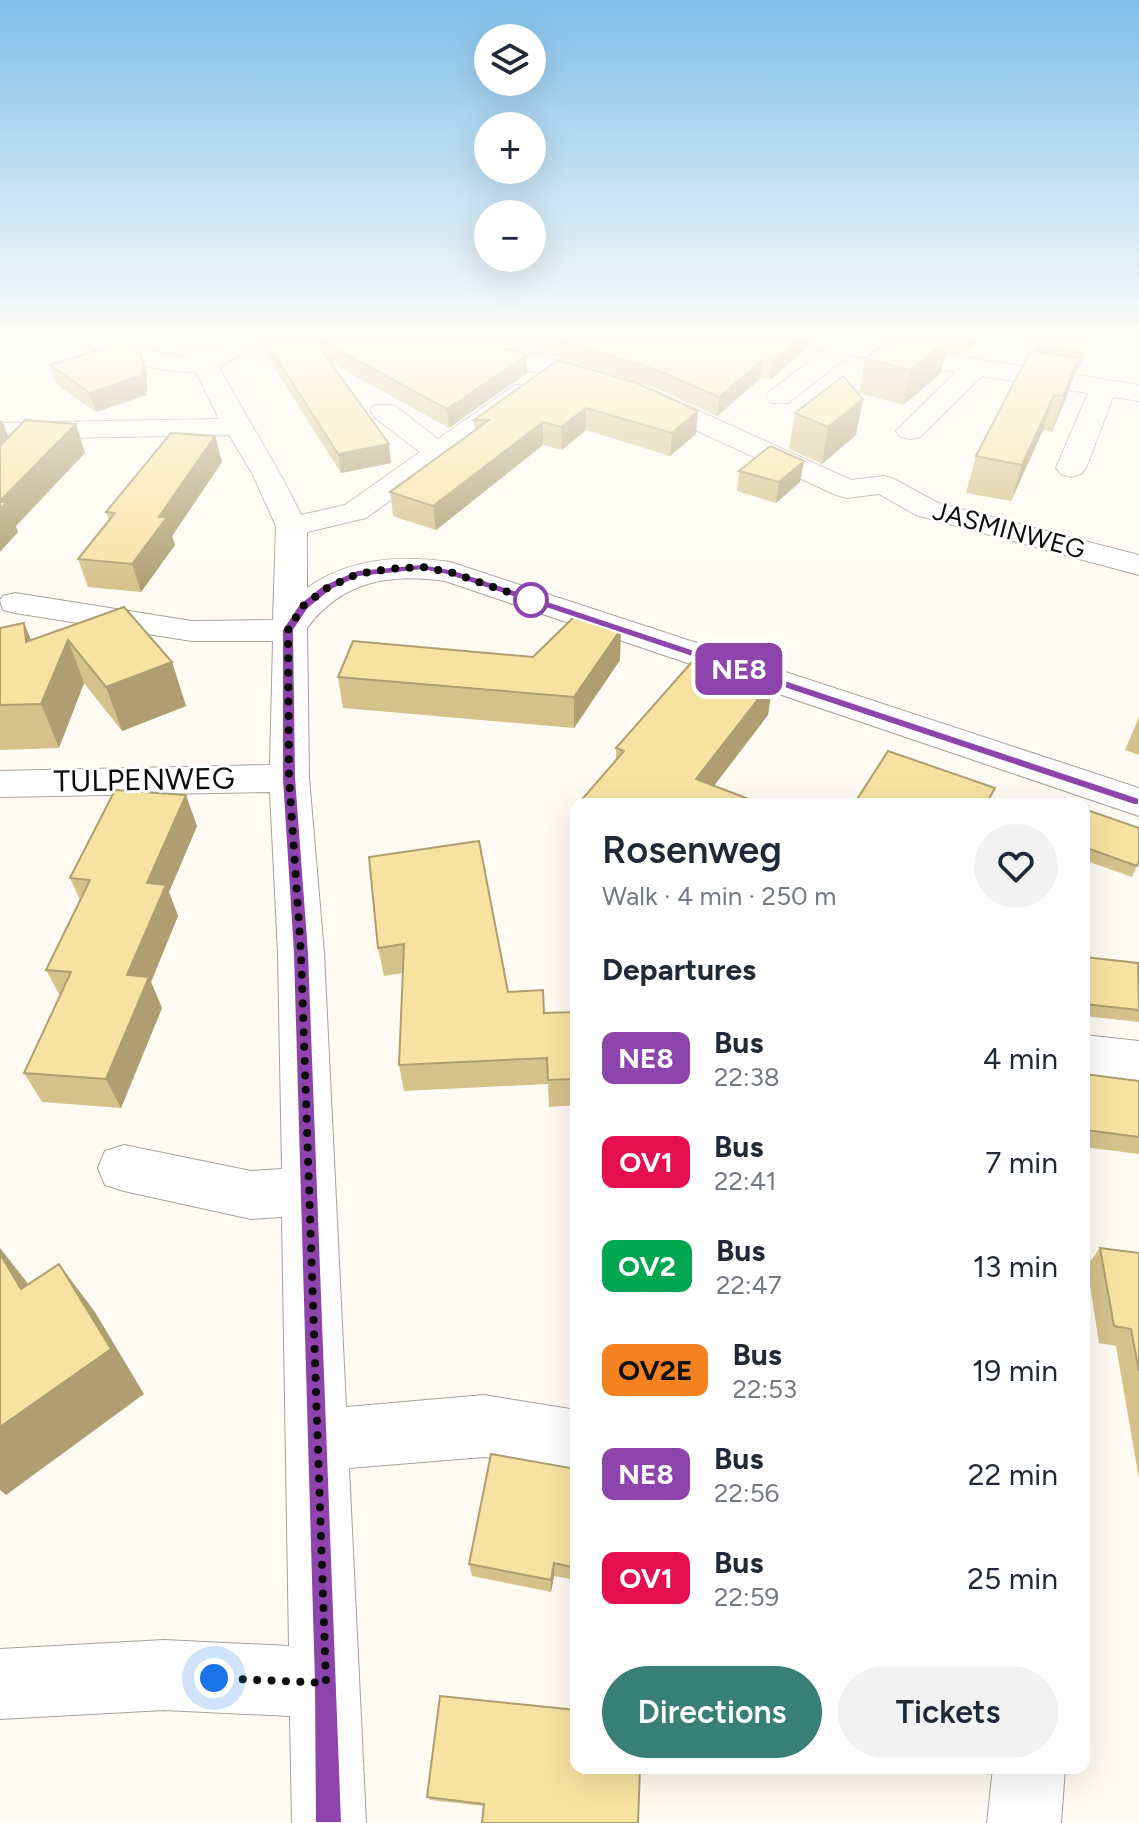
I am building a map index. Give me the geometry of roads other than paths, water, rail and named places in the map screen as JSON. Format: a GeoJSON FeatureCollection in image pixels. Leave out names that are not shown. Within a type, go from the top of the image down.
{"type":"FeatureCollection","features":[{"type":"Feature","properties":{"kind":"street"},"geometry":{"type":"LineString","coordinates":[[233,420],[267,473],[291,526],[289,778],[301,953],[329,1823]]}},
{"type":"Feature","properties":{"kind":"street"},"geometry":{"type":"LineString","coordinates":[[396,420],[438,453]]}},
{"type":"Feature","properties":{"kind":"street"},"geometry":{"type":"LineString","coordinates":[[291,526],[355,512],[484,420]]}},
{"type":"Feature","properties":{"kind":"street","name":"JASMINWEG"},"geometry":{"type":"LineString","coordinates":[[696,420],[847,489],[884,485],[927,509],[1139,565]]}},
{"type":"Feature","properties":{"kind":"street"},"geometry":{"type":"LineString","coordinates":[[910,431],[921,420]]}},
{"type":"Feature","properties":{"kind":"street"},"geometry":{"type":"LineString","coordinates":[[1071,468],[1090,420]]}},
{"type":"Feature","properties":{"kind":"street"},"geometry":{"type":"LineString","coordinates":[[0,431],[237,427]]}},
{"type":"Feature","properties":{"kind":"street"},"geometry":{"type":"LineString","coordinates":[[288,630],[303,606],[327,588],[357,574],[422,567],[450,572],[1139,802]]}},
{"type":"Feature","properties":{"kind":"street"},"geometry":{"type":"LineString","coordinates":[[15,603],[192,631],[288,630]]}},
{"type":"Feature","properties":{"kind":"street","name":"TULPENWEG"},"geometry":{"type":"LineString","coordinates":[[0,784],[289,778]]}},
{"type":"Feature","properties":{"kind":"street"},"geometry":{"type":"LineString","coordinates":[[1090,1056],[1139,1061]]}},
{"type":"Feature","properties":{"kind":"street"},"geometry":{"type":"LineString","coordinates":[[124,1168],[251,1195],[308,1191]]}},
{"type":"Feature","properties":{"kind":"street"},"geometry":{"type":"LineString","coordinates":[[317,1440],[484,1426],[570,1440]]}},
{"type":"Feature","properties":{"kind":"street"},"geometry":{"type":"LineString","coordinates":[[0,1684],[164,1675],[326,1683]]}},
{"type":"Feature","properties":{"kind":"street"},"geometry":{"type":"LineString","coordinates":[[1024,1823],[1028,1774]]}}]}
